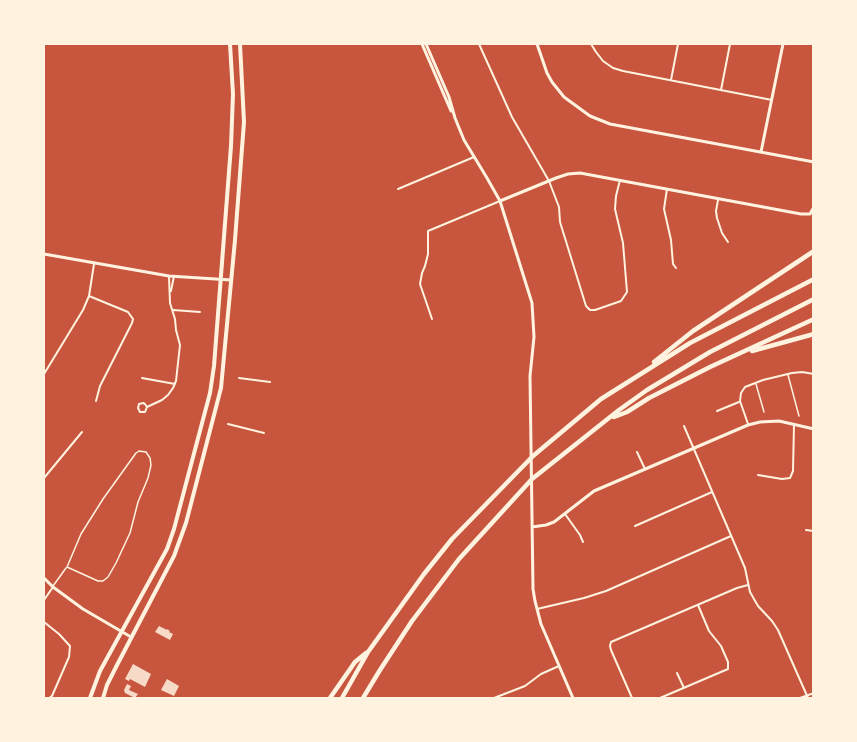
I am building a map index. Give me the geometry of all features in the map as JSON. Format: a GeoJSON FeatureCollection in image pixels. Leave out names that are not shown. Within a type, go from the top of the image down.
{"type":"FeatureCollection","features":[{"type":"Feature","properties":{"kind":"highway"},"geometry":{"type":"LineString","coordinates":[[635,377],[693,331],[813,251]]}},
{"type":"Feature","properties":{"kind":"highway"},"geometry":{"type":"LineString","coordinates":[[342,699],[368,652],[424,574],[452,539],[533,456],[601,399],[635,377],[690,343],[813,279]]}},
{"type":"Feature","properties":{"kind":"highway"},"geometry":{"type":"LineString","coordinates":[[363,699],[412,621],[459,559],[532,479],[647,390],[710,352],[813,299]]}},
{"type":"Feature","properties":{"kind":"highway"},"geometry":{"type":"LineString","coordinates":[[608,419],[627,412],[649,398],[710,367],[813,319]]}},
{"type":"Feature","properties":{"kind":"highway"},"geometry":{"type":"LineString","coordinates":[[744,352],[813,334]]}},
{"type":"Feature","properties":{"kind":"highway"},"geometry":{"type":"LineString","coordinates":[[330,699],[355,662],[368,652]]}},
{"type":"Feature","properties":{"kind":"main road"},"geometry":{"type":"LineString","coordinates":[[90,699],[100,671],[167,549],[210,393],[231,146],[233,94],[230,44]]}},
{"type":"Feature","properties":{"kind":"main road"},"geometry":{"type":"LineString","coordinates":[[102,699],[183,534],[221,388],[244,122],[240,44]]}},
{"type":"Feature","properties":{"kind":"street"},"geometry":{"type":"LineString","coordinates":[[424,44],[445,99],[466,144],[500,201],[532,303],[534,337],[530,376],[533,589],[541,624],[573,699]]}},
{"type":"Feature","properties":{"kind":"street"},"geometry":{"type":"LineString","coordinates":[[479,44],[512,117],[549,181],[559,207],[560,222],[586,306],[590,310],[621,301],[627,292],[623,243],[615,209],[620,180]]}},
{"type":"Feature","properties":{"kind":"street"},"geometry":{"type":"LineString","coordinates":[[537,44],[552,82],[564,98],[590,116],[615,125],[813,162]]}},
{"type":"Feature","properties":{"kind":"street"},"geometry":{"type":"LineString","coordinates":[[591,44],[603,61],[613,68],[772,100]]}},
{"type":"Feature","properties":{"kind":"street"},"geometry":{"type":"LineString","coordinates":[[671,80],[678,44]]}},
{"type":"Feature","properties":{"kind":"street"},"geometry":{"type":"LineString","coordinates":[[721,90],[730,44]]}},
{"type":"Feature","properties":{"kind":"street"},"geometry":{"type":"LineString","coordinates":[[761,152],[783,44]]}},
{"type":"Feature","properties":{"kind":"street"},"geometry":{"type":"LineString","coordinates":[[398,189],[474,157]]}},
{"type":"Feature","properties":{"kind":"street"},"geometry":{"type":"LineString","coordinates":[[432,319],[420,284],[428,254],[428,231],[568,174],[580,173],[801,214],[810,214],[813,207]]}},
{"type":"Feature","properties":{"kind":"street"},"geometry":{"type":"LineString","coordinates":[[667,189],[664,209],[671,240],[673,264],[676,268]]}},
{"type":"Feature","properties":{"kind":"street"},"geometry":{"type":"LineString","coordinates":[[718,199],[717,216],[722,233],[728,242]]}},
{"type":"Feature","properties":{"kind":"street"},"geometry":{"type":"LineString","coordinates":[[44,255],[169,276],[238,280]]}},
{"type":"Feature","properties":{"kind":"street"},"geometry":{"type":"LineString","coordinates":[[44,374],[83,310],[89,296],[94,264]]}},
{"type":"Feature","properties":{"kind":"street"},"geometry":{"type":"LineString","coordinates":[[147,407],[162,400],[175,384],[180,345],[169,297],[169,276]]}},
{"type":"Feature","properties":{"kind":"street"},"geometry":{"type":"LineString","coordinates":[[169,297],[174,276]]}},
{"type":"Feature","properties":{"kind":"street"},"geometry":{"type":"LineString","coordinates":[[89,296],[128,312],[133,319],[100,386],[96,401]]}},
{"type":"Feature","properties":{"kind":"street"},"geometry":{"type":"LineString","coordinates":[[172,310],[201,312]]}},
{"type":"Feature","properties":{"kind":"street"},"geometry":{"type":"LineString","coordinates":[[748,425],[740,401],[745,387],[802,372],[813,374]]}},
{"type":"Feature","properties":{"kind":"street"},"geometry":{"type":"LineString","coordinates":[[142,378],[175,384]]}},
{"type":"Feature","properties":{"kind":"street"},"geometry":{"type":"LineString","coordinates":[[239,378],[270,382]]}},
{"type":"Feature","properties":{"kind":"street"},"geometry":{"type":"LineString","coordinates":[[717,411],[740,401]]}},
{"type":"Feature","properties":{"kind":"street"},"geometry":{"type":"LineString","coordinates":[[532,527],[550,524],[595,490],[748,425],[773,421],[813,429]]}},
{"type":"Feature","properties":{"kind":"street"},"geometry":{"type":"LineString","coordinates":[[228,424],[264,433]]}},
{"type":"Feature","properties":{"kind":"street"},"geometry":{"type":"LineString","coordinates":[[758,475],[790,478],[795,424]]}},
{"type":"Feature","properties":{"kind":"street"},"geometry":{"type":"LineString","coordinates":[[684,426],[746,568],[750,592],[758,606],[778,630],[808,697]]}},
{"type":"Feature","properties":{"kind":"street"},"geometry":{"type":"LineString","coordinates":[[44,478],[82,432]]}},
{"type":"Feature","properties":{"kind":"street"},"geometry":{"type":"LineString","coordinates":[[637,452],[645,469]]}},
{"type":"Feature","properties":{"kind":"street"},"geometry":{"type":"LineString","coordinates":[[635,526],[713,491]]}},
{"type":"Feature","properties":{"kind":"street"},"geometry":{"type":"LineString","coordinates":[[565,514],[580,535],[582,542]]}},
{"type":"Feature","properties":{"kind":"street"},"geometry":{"type":"LineString","coordinates":[[806,530],[813,531]]}},
{"type":"Feature","properties":{"kind":"street"},"geometry":{"type":"LineString","coordinates":[[537,609],[606,591],[731,536]]}},
{"type":"Feature","properties":{"kind":"street"},"geometry":{"type":"LineString","coordinates":[[44,578],[83,609],[132,637]]}},
{"type":"Feature","properties":{"kind":"street"},"geometry":{"type":"LineString","coordinates":[[632,699],[611,650],[611,642],[748,585]]}},
{"type":"Feature","properties":{"kind":"street"},"geometry":{"type":"LineString","coordinates":[[44,600],[53,587]]}},
{"type":"Feature","properties":{"kind":"street"},"geometry":{"type":"LineString","coordinates":[[660,699],[728,670],[729,662],[721,646],[709,631],[698,605]]}},
{"type":"Feature","properties":{"kind":"street"},"geometry":{"type":"LineString","coordinates":[[44,622],[70,646],[69,657],[49,699]]}},
{"type":"Feature","properties":{"kind":"street"},"geometry":{"type":"LineString","coordinates":[[494,699],[525,686],[541,674],[559,666]]}},
{"type":"Feature","properties":{"kind":"street"},"geometry":{"type":"LineString","coordinates":[[677,673],[684,688]]}},
{"type":"Feature","properties":{"kind":"street"},"geometry":{"type":"LineString","coordinates":[[800,699],[813,693]]}},
{"type":"Feature","properties":{"kind":"lane"},"geometry":{"type":"LineString","coordinates":[[788,375],[800,416]]}},
{"type":"Feature","properties":{"kind":"lane"},"geometry":{"type":"LineString","coordinates":[[755,383],[764,412]]}},
{"type":"Feature","properties":{"kind":"lane"},"geometry":{"type":"LineString","coordinates":[[53,587],[67,567],[81,534],[103,499],[136,453],[146,452],[151,465],[148,478],[138,502],[130,533],[108,577],[103,581],[98,581],[67,567]]}},
{"type":"Feature","properties":{"kind":"building"},"geometry":{"type":"Polygon","coordinates":[[[159,626],[173,634],[170,640],[155,632],[159,626]]]}},
{"type":"Feature","properties":{"kind":"building"},"geometry":{"type":"Polygon","coordinates":[[[133,664],[151,674],[145,687],[130,679],[129,681],[125,679],[133,664]]]}},
{"type":"Feature","properties":{"kind":"building"},"geometry":{"type":"Polygon","coordinates":[[[167,679],[179,686],[174,696],[161,690],[167,679]]]}},
{"type":"Feature","properties":{"kind":"building"},"geometry":{"type":"Polygon","coordinates":[[[127,684],[131,686],[129,690],[138,694],[135,698],[125,693],[127,684]]]}}]}
